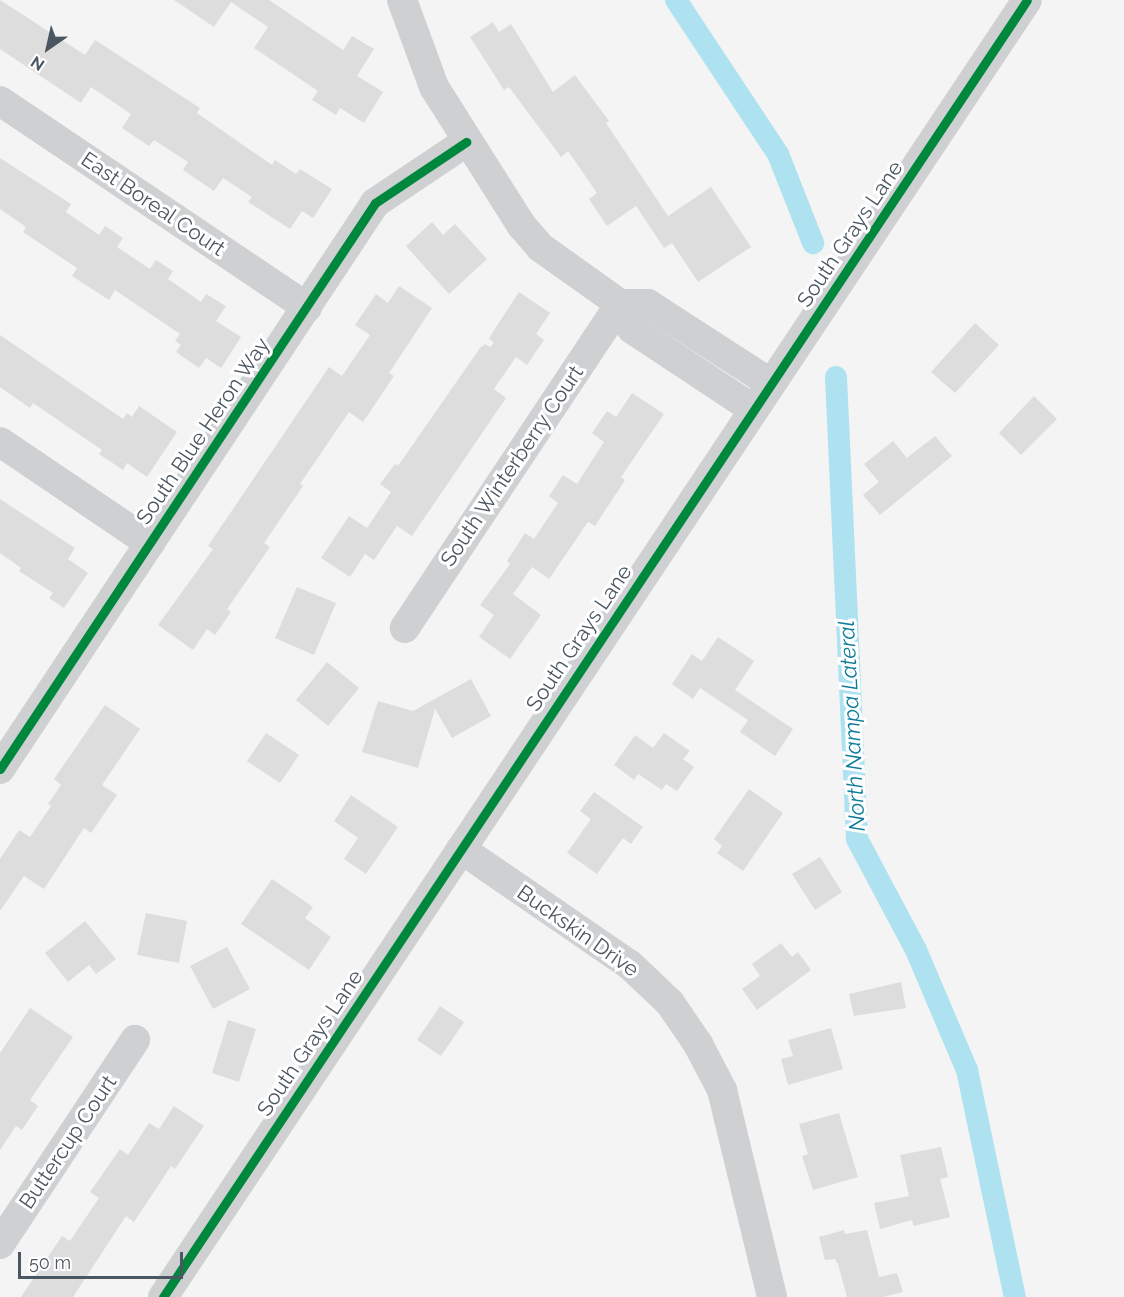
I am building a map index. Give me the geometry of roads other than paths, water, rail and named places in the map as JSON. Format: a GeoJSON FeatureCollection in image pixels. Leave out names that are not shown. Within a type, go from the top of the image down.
{"type":"FeatureCollection","features":[{"type":"Feature","properties":{"kind":"street"},"geometry":{"type":"LineString","coordinates":[[402,0],[434,87],[466,142],[522,226],[540,247],[620,304],[632,329],[753,409]]}},
{"type":"Feature","properties":{"kind":"street","name":"South Grays Lane"},"geometry":{"type":"LineString","coordinates":[[163,1297],[1027,0]]}},
{"type":"Feature","properties":{"kind":"street","name":"East Boreal Court"},"geometry":{"type":"LineString","coordinates":[[0,101],[307,307]]}},
{"type":"Feature","properties":{"kind":"street","name":"South Blue Heron Way"},"geometry":{"type":"LineString","coordinates":[[0,770],[375,203],[466,142]]}},
{"type":"Feature","properties":{"kind":"street"},"geometry":{"type":"LineString","coordinates":[[620,304],[648,304],[770,383]]}},
{"type":"Feature","properties":{"kind":"street","name":"South Winterberry Court"},"geometry":{"type":"LineString","coordinates":[[405,628],[620,304]]}},
{"type":"Feature","properties":{"kind":"street"},"geometry":{"type":"LineString","coordinates":[[0,442],[150,543]]}},
{"type":"Feature","properties":{"kind":"street","name":"Buckskin Drive"},"geometry":{"type":"LineString","coordinates":[[461,849],[630,965],[670,1003],[698,1044],[722,1090],[772,1297]]}},
{"type":"Feature","properties":{"kind":"street","name":"Buttercup Court"},"geometry":{"type":"LineString","coordinates":[[0,1244],[135,1041]]}},
{"type":"Feature","properties":{"kind":"waterway","name":"North Nampa Lateral"},"geometry":{"type":"LineString","coordinates":[[676,0],[778,154],[813,243]]}},
{"type":"Feature","properties":{"kind":"waterway","name":"North Nampa Lateral"},"geometry":{"type":"LineString","coordinates":[[836,377],[857,839],[916,950],[967,1070],[1015,1297]]}}]}
